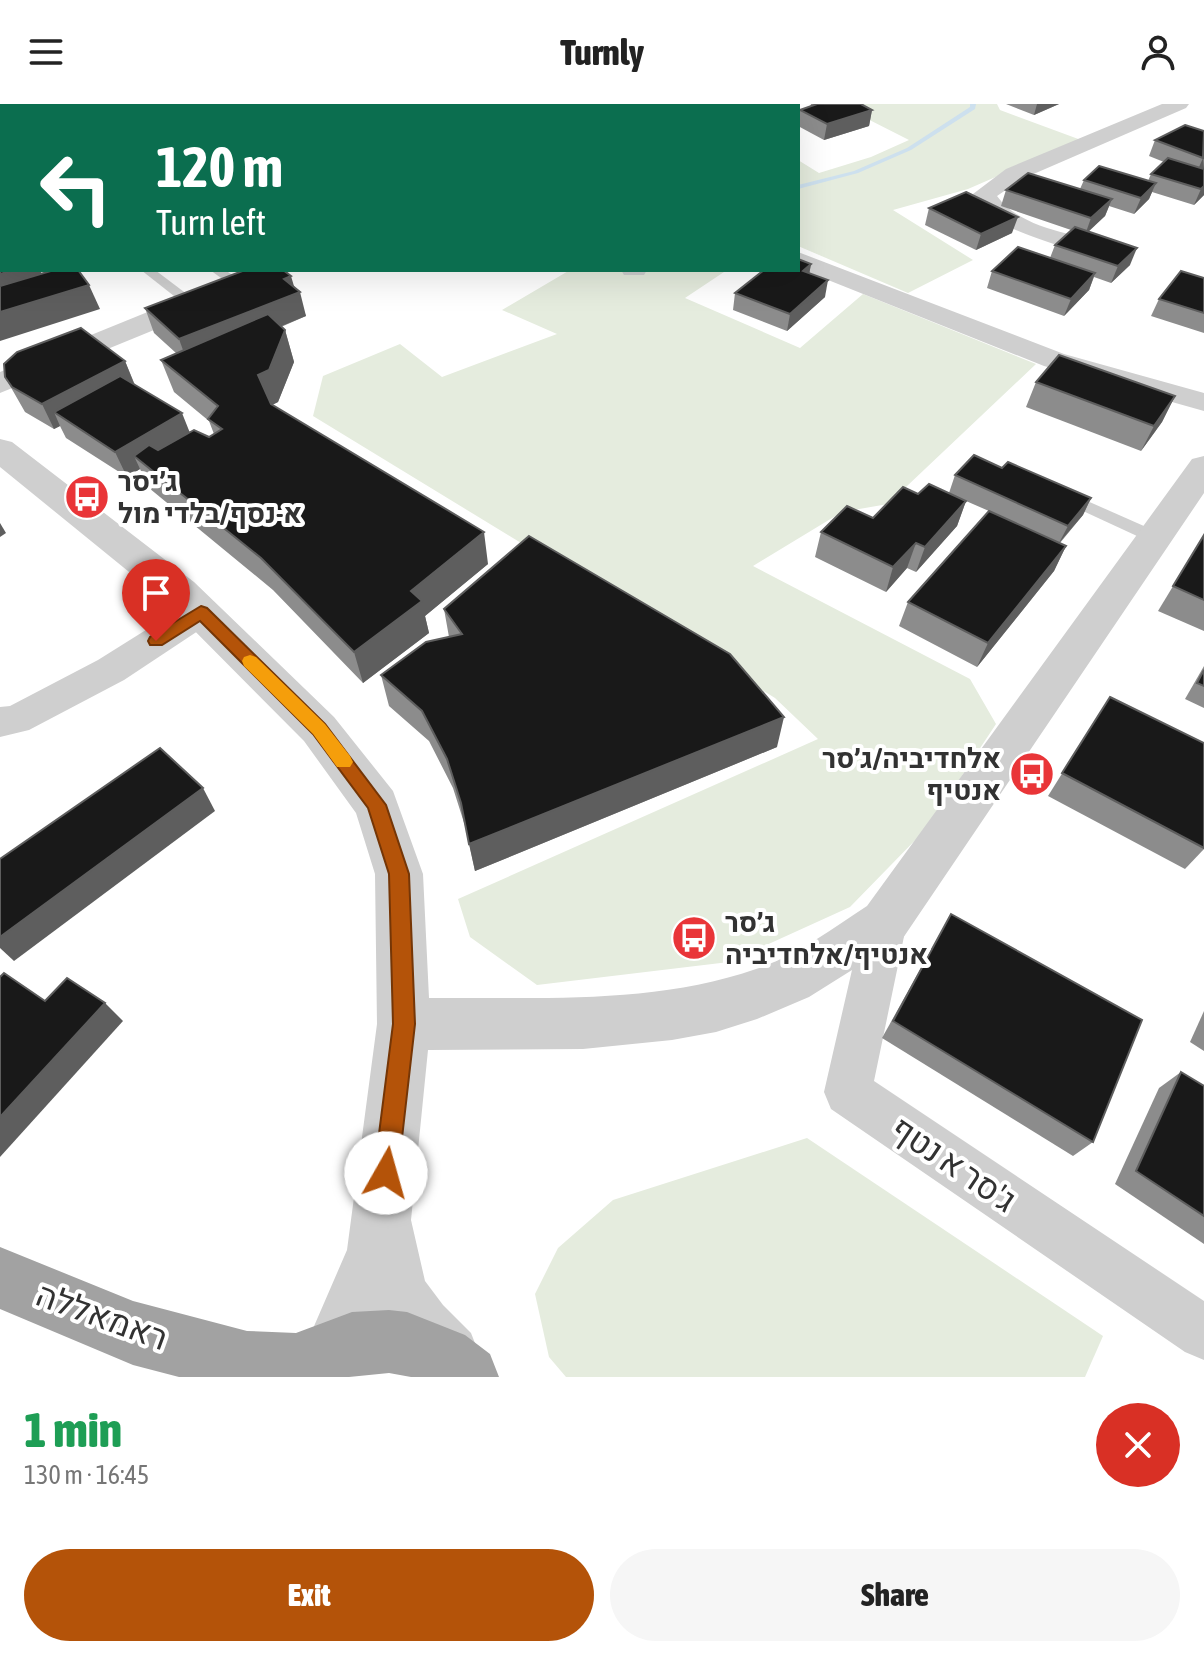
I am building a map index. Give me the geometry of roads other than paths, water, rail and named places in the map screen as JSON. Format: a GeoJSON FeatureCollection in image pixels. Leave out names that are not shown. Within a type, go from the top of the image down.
{"type":"FeatureCollection","features":[{"type":"Feature","properties":{"kind":"highway","name":"ראמאללה"},"geometry":{"type":"LineString","coordinates":[[0,1278],[133,1333],[247,1363],[307,1363],[384,1340],[428,1350],[467,1377]]}},
{"type":"Feature","properties":{"kind":"street"},"geometry":{"type":"LineString","coordinates":[[1109,251],[1010,220],[990,207],[984,194],[1014,174],[1179,104]]}},
{"type":"Feature","properties":{"kind":"street"},"geometry":{"type":"LineString","coordinates":[[800,260],[1054,360],[1204,402]]}},
{"type":"Feature","properties":{"kind":"street"},"geometry":{"type":"LineString","coordinates":[[0,383],[193,304],[228,277],[262,272]]}},
{"type":"Feature","properties":{"kind":"street"},"geometry":{"type":"LineString","coordinates":[[0,450],[180,592],[319,729],[377,805],[399,874],[404,1024],[377,1250],[367,1281],[307,1363]]}},
{"type":"Feature","properties":{"kind":"street"},"geometry":{"type":"LineString","coordinates":[[404,1024],[577,1021],[685,1014],[758,994],[822,965],[885,922],[1204,467]]}},
{"type":"Feature","properties":{"kind":"street"},"geometry":{"type":"LineString","coordinates":[[0,722],[16,720],[111,670],[201,612]]}},
{"type":"Feature","properties":{"kind":"street","name":"ג'סר א נטף"},"geometry":{"type":"LineString","coordinates":[[885,922],[848,1092],[1204,1333]]}},
{"type":"Feature","properties":{"kind":"street"},"geometry":{"type":"LineString","coordinates":[[382,1203],[396,1295],[411,1319],[467,1377]]}},
{"type":"Feature","properties":{"kind":"lane"},"geometry":{"type":"LineString","coordinates":[[150,272],[193,304]]}},
{"type":"Feature","properties":{"kind":"lane"},"geometry":{"type":"LineString","coordinates":[[1076,501],[1156,538]]}},
{"type":"Feature","properties":{"kind":"waterway"},"geometry":{"type":"LineString","coordinates":[[800,186],[856,172],[909,149],[973,108],[973,104]]}},
{"type":"Feature","properties":{"kind":"place","name":"ג׳יסר א-נסף/בלדי מול"},"geometry":{"type":"Point","coordinates":[87,497]}},
{"type":"Feature","properties":{"kind":"place","name":"אלחדיביה/ג׳סר אנטיף"},"geometry":{"type":"Point","coordinates":[1032,774]}},
{"type":"Feature","properties":{"kind":"place","name":"ג׳סר אנטיף/אלחדיביה"},"geometry":{"type":"Point","coordinates":[694,938]}}]}
